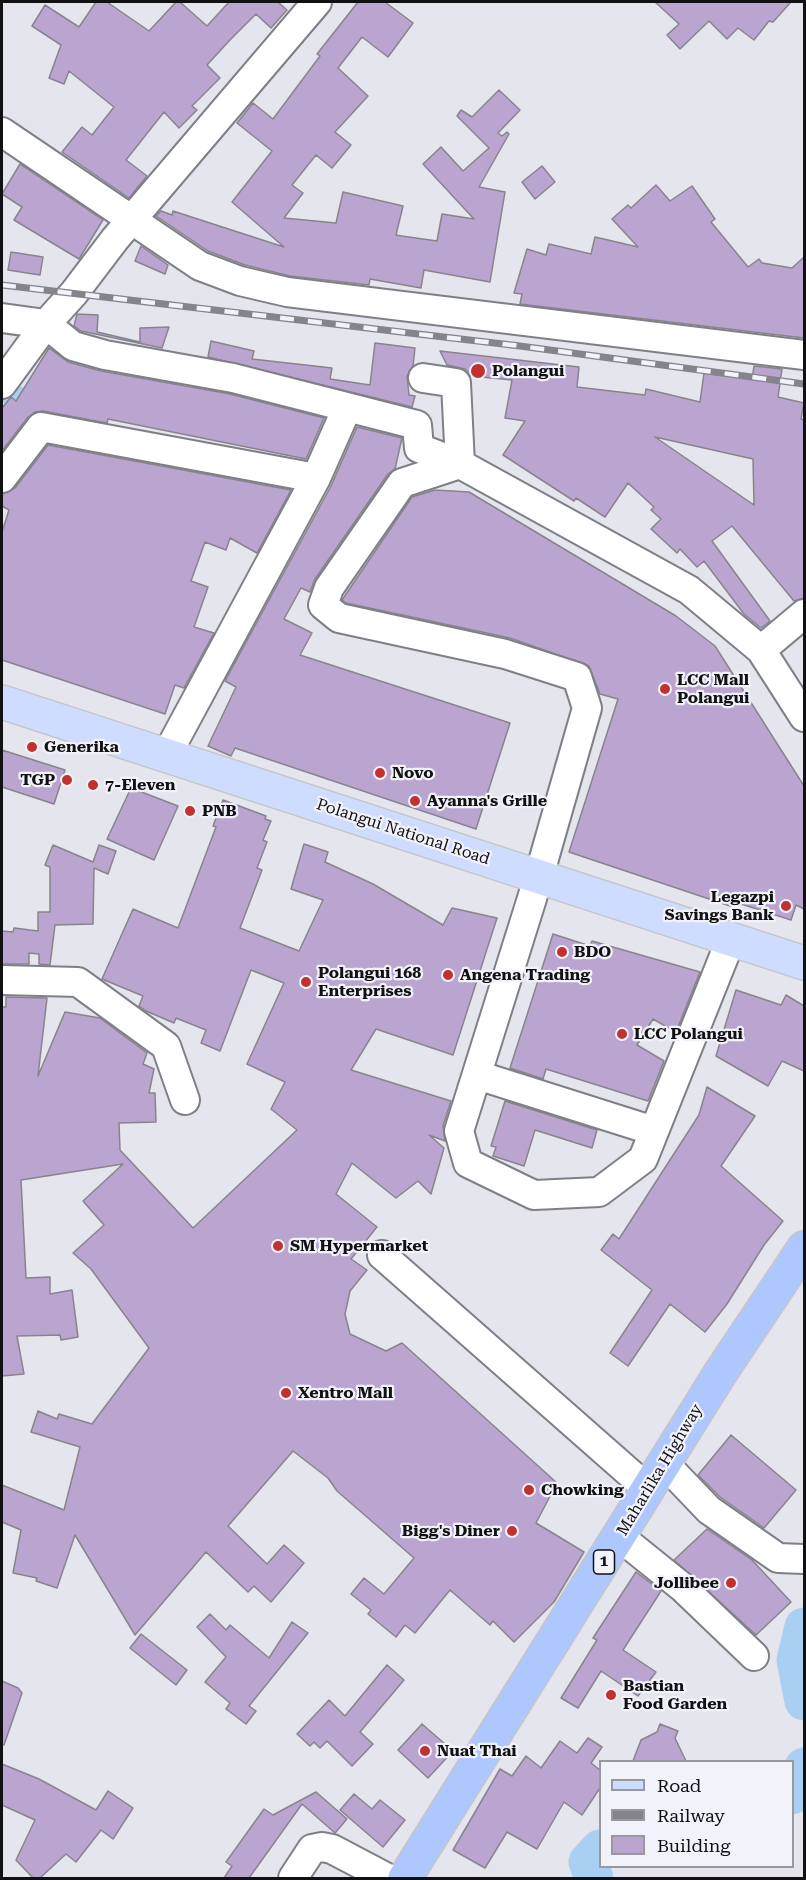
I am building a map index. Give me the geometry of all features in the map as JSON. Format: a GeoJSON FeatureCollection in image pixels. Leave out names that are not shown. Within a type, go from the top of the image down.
{"type":"FeatureCollection","features":[{"type":"Feature","properties":{"kind":"highway","name":"Maharlika Highway"},"geometry":{"type":"LineString","coordinates":[[405,1878],[762,1307],[804,1248]]}},
{"type":"Feature","properties":{"kind":"main road","name":"Polangui National Road"},"geometry":{"type":"LineString","coordinates":[[2,702],[804,963]]}},
{"type":"Feature","properties":{"kind":"street"},"geometry":{"type":"LineString","coordinates":[[2,384],[46,324],[317,2]]}},
{"type":"Feature","properties":{"kind":"street"},"geometry":{"type":"LineString","coordinates":[[2,132],[200,266],[240,281],[286,292],[804,355]]}},
{"type":"Feature","properties":{"kind":"street"},"geometry":{"type":"LineString","coordinates":[[2,318],[46,324],[73,346],[105,355],[233,378],[417,425],[419,448],[460,464],[689,590],[761,650],[804,717]]}},
{"type":"Feature","properties":{"kind":"street"},"geometry":{"type":"LineString","coordinates":[[423,378],[456,383],[460,464]]}},
{"type":"Feature","properties":{"kind":"street"},"geometry":{"type":"LineString","coordinates":[[166,756],[316,478],[347,408]]}},
{"type":"Feature","properties":{"kind":"street"},"geometry":{"type":"LineString","coordinates":[[2,478],[41,427],[316,478]]}},
{"type":"Feature","properties":{"kind":"street"},"geometry":{"type":"LineString","coordinates":[[460,464],[402,483],[329,588],[323,604],[339,618],[505,654],[577,677],[587,708],[539,876],[459,1131],[468,1163],[534,1194],[599,1192],[643,1159],[731,939]]}},
{"type":"Feature","properties":{"kind":"street"},"geometry":{"type":"LineString","coordinates":[[761,650],[804,614]]}},
{"type":"Feature","properties":{"kind":"street"},"geometry":{"type":"LineString","coordinates":[[2,980],[78,982],[166,1046],[185,1101]]}},
{"type":"Feature","properties":{"kind":"street"},"geometry":{"type":"LineString","coordinates":[[477,1075],[654,1131]]}},
{"type":"Feature","properties":{"kind":"street"},"geometry":{"type":"LineString","coordinates":[[382,1255],[657,1476],[778,1558],[804,1559]]}},
{"type":"Feature","properties":{"kind":"street"},"geometry":{"type":"LineString","coordinates":[[620,1537],[682,1587],[754,1656]]}},
{"type":"Feature","properties":{"kind":"street"},"geometry":{"type":"LineString","coordinates":[[293,1878],[312,1850],[322,1846],[387,1878]]}},
{"type":"Feature","properties":{"kind":"building"},"geometry":{"type":"Polygon","coordinates":[[[96,2],[107,2],[149,31],[176,2],[180,2],[207,26],[229,2],[278,2],[287,10],[271,28],[256,14],[207,65],[220,78],[192,106],[197,110],[179,128],[164,112],[126,160],[147,176],[129,198],[62,152],[82,127],[92,135],[114,107],[69,71],[64,84],[49,78],[61,45],[32,26],[45,5],[79,27],[96,2]]]}},
{"type":"Feature","properties":{"kind":"building"},"geometry":{"type":"Polygon","coordinates":[[[358,2],[385,2],[413,23],[388,57],[362,37],[338,68],[368,96],[335,132],[351,145],[332,168],[316,155],[292,185],[303,193],[284,218],[336,223],[343,192],[403,206],[396,235],[437,241],[442,214],[474,219],[423,164],[441,147],[463,171],[489,148],[457,116],[461,110],[472,117],[499,90],[520,110],[498,133],[502,136],[507,132],[509,134],[479,187],[505,192],[490,282],[424,270],[421,288],[370,279],[369,285],[290,276],[245,265],[208,251],[156,216],[161,211],[172,215],[173,211],[284,247],[232,202],[272,151],[237,123],[253,103],[273,119],[320,56],[317,54],[358,2]]]}},
{"type":"Feature","properties":{"kind":"building"},"geometry":{"type":"Polygon","coordinates":[[[655,2],[791,2],[773,22],[769,21],[754,40],[738,28],[727,39],[709,21],[680,49],[667,35],[679,24],[655,2]]]}},
{"type":"Feature","properties":{"kind":"building"},"geometry":{"type":"Polygon","coordinates":[[[20,164],[103,220],[79,259],[14,220],[22,207],[2,194],[20,164]]]}},
{"type":"Feature","properties":{"kind":"building"},"geometry":{"type":"Polygon","coordinates":[[[542,166],[555,182],[535,199],[522,182],[542,166]]]}},
{"type":"Feature","properties":{"kind":"building"},"geometry":{"type":"Polygon","coordinates":[[[656,185],[670,201],[692,186],[715,219],[711,222],[748,267],[759,259],[762,263],[792,268],[804,257],[804,338],[520,304],[522,294],[514,293],[527,249],[546,255],[549,244],[591,254],[595,237],[638,247],[612,219],[628,205],[631,208],[656,185]]]}},
{"type":"Feature","properties":{"kind":"building"},"geometry":{"type":"Polygon","coordinates":[[[141,246],[168,265],[165,274],[135,261],[141,246]]]}},
{"type":"Feature","properties":{"kind":"building"},"geometry":{"type":"Polygon","coordinates":[[[11,252],[43,257],[40,275],[8,270],[11,252]]]}},
{"type":"Feature","properties":{"kind":"building"},"geometry":{"type":"Polygon","coordinates":[[[77,314],[98,315],[97,332],[140,342],[140,328],[169,327],[162,348],[81,331],[74,326],[77,314]]]}},
{"type":"Feature","properties":{"kind":"building"},"geometry":{"type":"Polygon","coordinates":[[[211,341],[254,351],[252,359],[332,368],[330,379],[370,385],[375,343],[415,348],[413,366],[407,376],[409,395],[415,396],[412,407],[208,357],[211,341]]]}},
{"type":"Feature","properties":{"kind":"building"},"geometry":{"type":"Polygon","coordinates":[[[49,348],[68,362],[101,371],[230,394],[324,418],[306,459],[108,419],[107,423],[43,411],[35,412],[28,417],[2,451],[2,408],[11,397],[16,401],[49,348]]]}},
{"type":"Feature","properties":{"kind":"building"},"geometry":{"type":"Polygon","coordinates":[[[440,351],[579,367],[577,387],[645,395],[646,389],[700,402],[704,373],[752,379],[754,366],[782,369],[778,397],[804,403],[801,419],[804,420],[804,598],[794,601],[732,526],[712,541],[770,621],[761,628],[744,614],[704,561],[697,567],[680,549],[677,553],[651,529],[661,519],[651,510],[654,507],[628,483],[605,517],[576,498],[574,501],[503,455],[525,421],[505,418],[512,380],[471,376],[465,369],[447,365],[440,351]],[[655,437],[754,505],[753,459],[655,437]]]}},
{"type":"Feature","properties":{"kind":"building"},"geometry":{"type":"Polygon","coordinates":[[[357,427],[402,438],[395,469],[388,474],[315,579],[310,592],[301,588],[284,619],[312,633],[300,655],[510,723],[476,829],[235,748],[231,756],[208,746],[236,687],[225,681],[331,486],[357,427]]]}},
{"type":"Feature","properties":{"kind":"building"},"geometry":{"type":"Polygon","coordinates":[[[48,445],[291,490],[257,553],[230,538],[226,550],[205,542],[191,581],[208,587],[194,627],[214,633],[184,688],[175,685],[165,714],[2,660],[2,532],[9,510],[2,506],[2,494],[15,488],[48,445]]]}},
{"type":"Feature","properties":{"kind":"building","name":"LCC Mall Polangui"},"geometry":{"type":"Polygon","coordinates":[[[435,490],[469,492],[676,616],[715,646],[804,786],[804,909],[796,905],[791,920],[735,902],[733,907],[569,852],[618,699],[600,694],[589,666],[510,638],[346,603],[342,600],[412,497],[435,490]]]}},
{"type":"Feature","properties":{"kind":"building"},"geometry":{"type":"Polygon","coordinates":[[[2,750],[65,770],[54,804],[2,787],[2,750]]]}},
{"type":"Feature","properties":{"kind":"building"},"geometry":{"type":"Polygon","coordinates":[[[131,788],[178,806],[154,860],[107,839],[131,788]]]}},
{"type":"Feature","properties":{"kind":"building"},"geometry":{"type":"Polygon","coordinates":[[[223,800],[266,816],[265,819],[271,821],[263,840],[267,842],[257,868],[262,870],[240,928],[299,951],[323,900],[291,889],[304,844],[328,852],[325,862],[373,884],[443,925],[452,908],[497,918],[453,1055],[376,1029],[351,1070],[451,1101],[443,1126],[445,1141],[429,1135],[444,1148],[431,1194],[418,1181],[396,1198],[352,1163],[336,1194],[377,1227],[351,1259],[367,1270],[350,1291],[345,1314],[350,1334],[386,1351],[402,1343],[557,1483],[536,1523],[584,1552],[554,1602],[514,1642],[493,1621],[490,1625],[450,1590],[415,1633],[405,1625],[396,1637],[368,1614],[371,1610],[351,1594],[364,1578],[384,1594],[414,1558],[337,1491],[328,1478],[293,1451],[228,1526],[267,1564],[284,1545],[304,1563],[271,1602],[254,1586],[248,1592],[206,1552],[135,1635],[75,1535],[57,1588],[36,1581],[37,1578],[13,1573],[21,1530],[2,1522],[2,1485],[64,1510],[80,1447],[31,1432],[38,1411],[57,1419],[59,1414],[92,1424],[149,1348],[91,1269],[73,1253],[104,1225],[83,1201],[123,1164],[21,1180],[26,1278],[50,1277],[50,1294],[72,1290],[78,1337],[61,1340],[60,1335],[17,1336],[24,1374],[2,1376],[2,1007],[6,1007],[6,997],[47,998],[38,1076],[65,1012],[100,1018],[147,1053],[143,1064],[154,1069],[149,1093],[155,1093],[156,1122],[119,1123],[120,1150],[193,1228],[297,1130],[271,1109],[285,1082],[247,1064],[284,983],[251,970],[220,1051],[201,1043],[206,1030],[176,1018],[174,1023],[146,1011],[139,1006],[143,996],[102,979],[133,909],[178,928],[216,827],[213,826],[223,800]]]}},
{"type":"Feature","properties":{"kind":"building"},"geometry":{"type":"Polygon","coordinates":[[[53,845],[93,862],[99,845],[116,851],[108,874],[94,868],[93,924],[55,925],[50,965],[39,964],[39,954],[29,953],[29,964],[2,964],[2,931],[13,932],[14,928],[38,931],[38,912],[50,912],[50,867],[45,865],[53,845]]]}},
{"type":"Feature","properties":{"kind":"building","name":"LCC Polangui"},"geometry":{"type":"Polygon","coordinates":[[[553,934],[590,946],[592,941],[700,972],[676,1032],[653,1019],[637,1045],[664,1061],[648,1101],[546,1069],[543,1079],[510,1068],[553,934]]]}},
{"type":"Feature","properties":{"kind":"building"},"geometry":{"type":"Polygon","coordinates":[[[736,990],[781,1005],[786,995],[804,1006],[804,1071],[782,1061],[768,1086],[716,1056],[736,990]]]}},
{"type":"Feature","properties":{"kind":"building"},"geometry":{"type":"Polygon","coordinates":[[[707,1087],[755,1116],[721,1166],[783,1221],[764,1245],[727,1304],[705,1332],[670,1304],[628,1366],[610,1353],[652,1290],[601,1250],[613,1234],[619,1239],[699,1115],[707,1087]]]}},
{"type":"Feature","properties":{"kind":"building"},"geometry":{"type":"Polygon","coordinates":[[[505,1101],[597,1130],[592,1148],[535,1130],[524,1166],[493,1156],[496,1147],[491,1146],[505,1101]]]}},
{"type":"Feature","properties":{"kind":"building"},"geometry":{"type":"Polygon","coordinates":[[[731,1435],[796,1490],[764,1528],[720,1497],[698,1475],[731,1435]]]}},
{"type":"Feature","properties":{"kind":"building","name":"Jollibee"},"geometry":{"type":"Polygon","coordinates":[[[707,1529],[752,1560],[791,1602],[756,1635],[674,1560],[707,1529]]]}},
{"type":"Feature","properties":{"kind":"building"},"geometry":{"type":"Polygon","coordinates":[[[636,1572],[661,1591],[623,1650],[656,1672],[638,1696],[601,1671],[578,1708],[561,1698],[597,1640],[593,1638],[636,1572]]]}},
{"type":"Feature","properties":{"kind":"building"},"geometry":{"type":"Polygon","coordinates":[[[210,1614],[226,1630],[230,1625],[269,1658],[292,1622],[308,1633],[249,1706],[256,1711],[246,1724],[226,1709],[230,1703],[205,1682],[226,1657],[197,1627],[210,1614]]]}},
{"type":"Feature","properties":{"kind":"building"},"geometry":{"type":"Polygon","coordinates":[[[141,1634],[187,1670],[176,1685],[130,1648],[141,1634]]]}},
{"type":"Feature","properties":{"kind":"building"},"geometry":{"type":"Polygon","coordinates":[[[387,1665],[404,1680],[360,1732],[373,1744],[352,1766],[327,1741],[320,1748],[314,1742],[310,1746],[297,1734],[329,1700],[345,1716],[387,1665]]]}},
{"type":"Feature","properties":{"kind":"building"},"geometry":{"type":"Polygon","coordinates":[[[2,1681],[18,1688],[22,1693],[4,1745],[2,1745],[2,1681]]]}},
{"type":"Feature","properties":{"kind":"building","name":"Nuat Thai"},"geometry":{"type":"Polygon","coordinates":[[[422,1724],[453,1751],[428,1778],[398,1750],[422,1724]]]}},
{"type":"Feature","properties":{"kind":"building"},"geometry":{"type":"Polygon","coordinates":[[[660,1724],[678,1731],[675,1738],[686,1760],[633,1760],[641,1740],[657,1732],[660,1724]]]}},
{"type":"Feature","properties":{"kind":"building"},"geometry":{"type":"Polygon","coordinates":[[[588,1738],[602,1747],[591,1763],[599,1769],[599,1790],[582,1815],[564,1802],[537,1849],[507,1832],[485,1868],[453,1850],[500,1769],[512,1776],[526,1756],[541,1768],[560,1741],[577,1753],[588,1738]]]}},
{"type":"Feature","properties":{"kind":"building"},"geometry":{"type":"Polygon","coordinates":[[[2,1764],[39,1779],[96,1810],[108,1791],[133,1808],[113,1839],[101,1830],[76,1862],[66,1854],[40,1878],[33,1878],[16,1860],[35,1820],[2,1805],[2,1764]]]}},
{"type":"Feature","properties":{"kind":"building"},"geometry":{"type":"Polygon","coordinates":[[[316,1792],[347,1819],[335,1833],[302,1804],[249,1878],[224,1878],[232,1866],[226,1862],[264,1809],[273,1815],[316,1792]]]}},
{"type":"Feature","properties":{"kind":"building"},"geometry":{"type":"Polygon","coordinates":[[[354,1794],[372,1809],[380,1800],[405,1820],[383,1847],[340,1810],[354,1794]]]}},
{"type":"Feature","properties":{"kind":"waterway"},"geometry":{"type":"LineString","coordinates":[[2,390],[47,410]]}},
{"type":"Feature","properties":{"kind":"waterway"},"geometry":{"type":"LineString","coordinates":[[804,1627],[796,1660],[804,1701]]}},
{"type":"Feature","properties":{"kind":"waterway"},"geometry":{"type":"LineString","coordinates":[[794,1790],[804,1767]]}},
{"type":"Feature","properties":{"kind":"waterway"},"geometry":{"type":"LineString","coordinates":[[594,1878],[588,1862],[599,1850]]}},
{"type":"Feature","properties":{"kind":"railway"},"geometry":{"type":"LineString","coordinates":[[2,285],[520,346],[804,384]]}},
{"type":"Feature","properties":{"kind":"place","name":"Polangui"},"geometry":{"type":"Point","coordinates":[478,371]}},
{"type":"Feature","properties":{"kind":"place","name":"LCC Mall Polangui"},"geometry":{"type":"Point","coordinates":[665,689]}},
{"type":"Feature","properties":{"kind":"place","name":"Generika"},"geometry":{"type":"Point","coordinates":[32,747]}},
{"type":"Feature","properties":{"kind":"place","name":"Novo"},"geometry":{"type":"Point","coordinates":[380,773]}},
{"type":"Feature","properties":{"kind":"place","name":"TGP"},"geometry":{"type":"Point","coordinates":[67,780]}},
{"type":"Feature","properties":{"kind":"place","name":"7-Eleven"},"geometry":{"type":"Point","coordinates":[93,785]}},
{"type":"Feature","properties":{"kind":"place","name":"Ayanna's Grille"},"geometry":{"type":"Point","coordinates":[415,801]}},
{"type":"Feature","properties":{"kind":"place","name":"PNB"},"geometry":{"type":"Point","coordinates":[190,811]}},
{"type":"Feature","properties":{"kind":"place","name":"Legazpi Savings Bank"},"geometry":{"type":"Point","coordinates":[786,906]}},
{"type":"Feature","properties":{"kind":"place","name":"BDO"},"geometry":{"type":"Point","coordinates":[562,952]}},
{"type":"Feature","properties":{"kind":"place","name":"Angena Trading"},"geometry":{"type":"Point","coordinates":[448,975]}},
{"type":"Feature","properties":{"kind":"place","name":"Polangui 168 Enterprises"},"geometry":{"type":"Point","coordinates":[306,982]}},
{"type":"Feature","properties":{"kind":"place","name":"LCC Polangui"},"geometry":{"type":"Point","coordinates":[622,1034]}},
{"type":"Feature","properties":{"kind":"place","name":"SM Hypermarket"},"geometry":{"type":"Point","coordinates":[278,1246]}},
{"type":"Feature","properties":{"kind":"place","name":"Xentro Mall"},"geometry":{"type":"Point","coordinates":[286,1393]}},
{"type":"Feature","properties":{"kind":"place","name":"Chowking"},"geometry":{"type":"Point","coordinates":[529,1490]}},
{"type":"Feature","properties":{"kind":"place","name":"Bigg's Diner"},"geometry":{"type":"Point","coordinates":[512,1531]}},
{"type":"Feature","properties":{"kind":"place","name":"Jollibee"},"geometry":{"type":"Point","coordinates":[731,1583]}},
{"type":"Feature","properties":{"kind":"place","name":"Bastian Food Garden"},"geometry":{"type":"Point","coordinates":[611,1695]}},
{"type":"Feature","properties":{"kind":"place","name":"Nuat Thai"},"geometry":{"type":"Point","coordinates":[425,1751]}}]}
